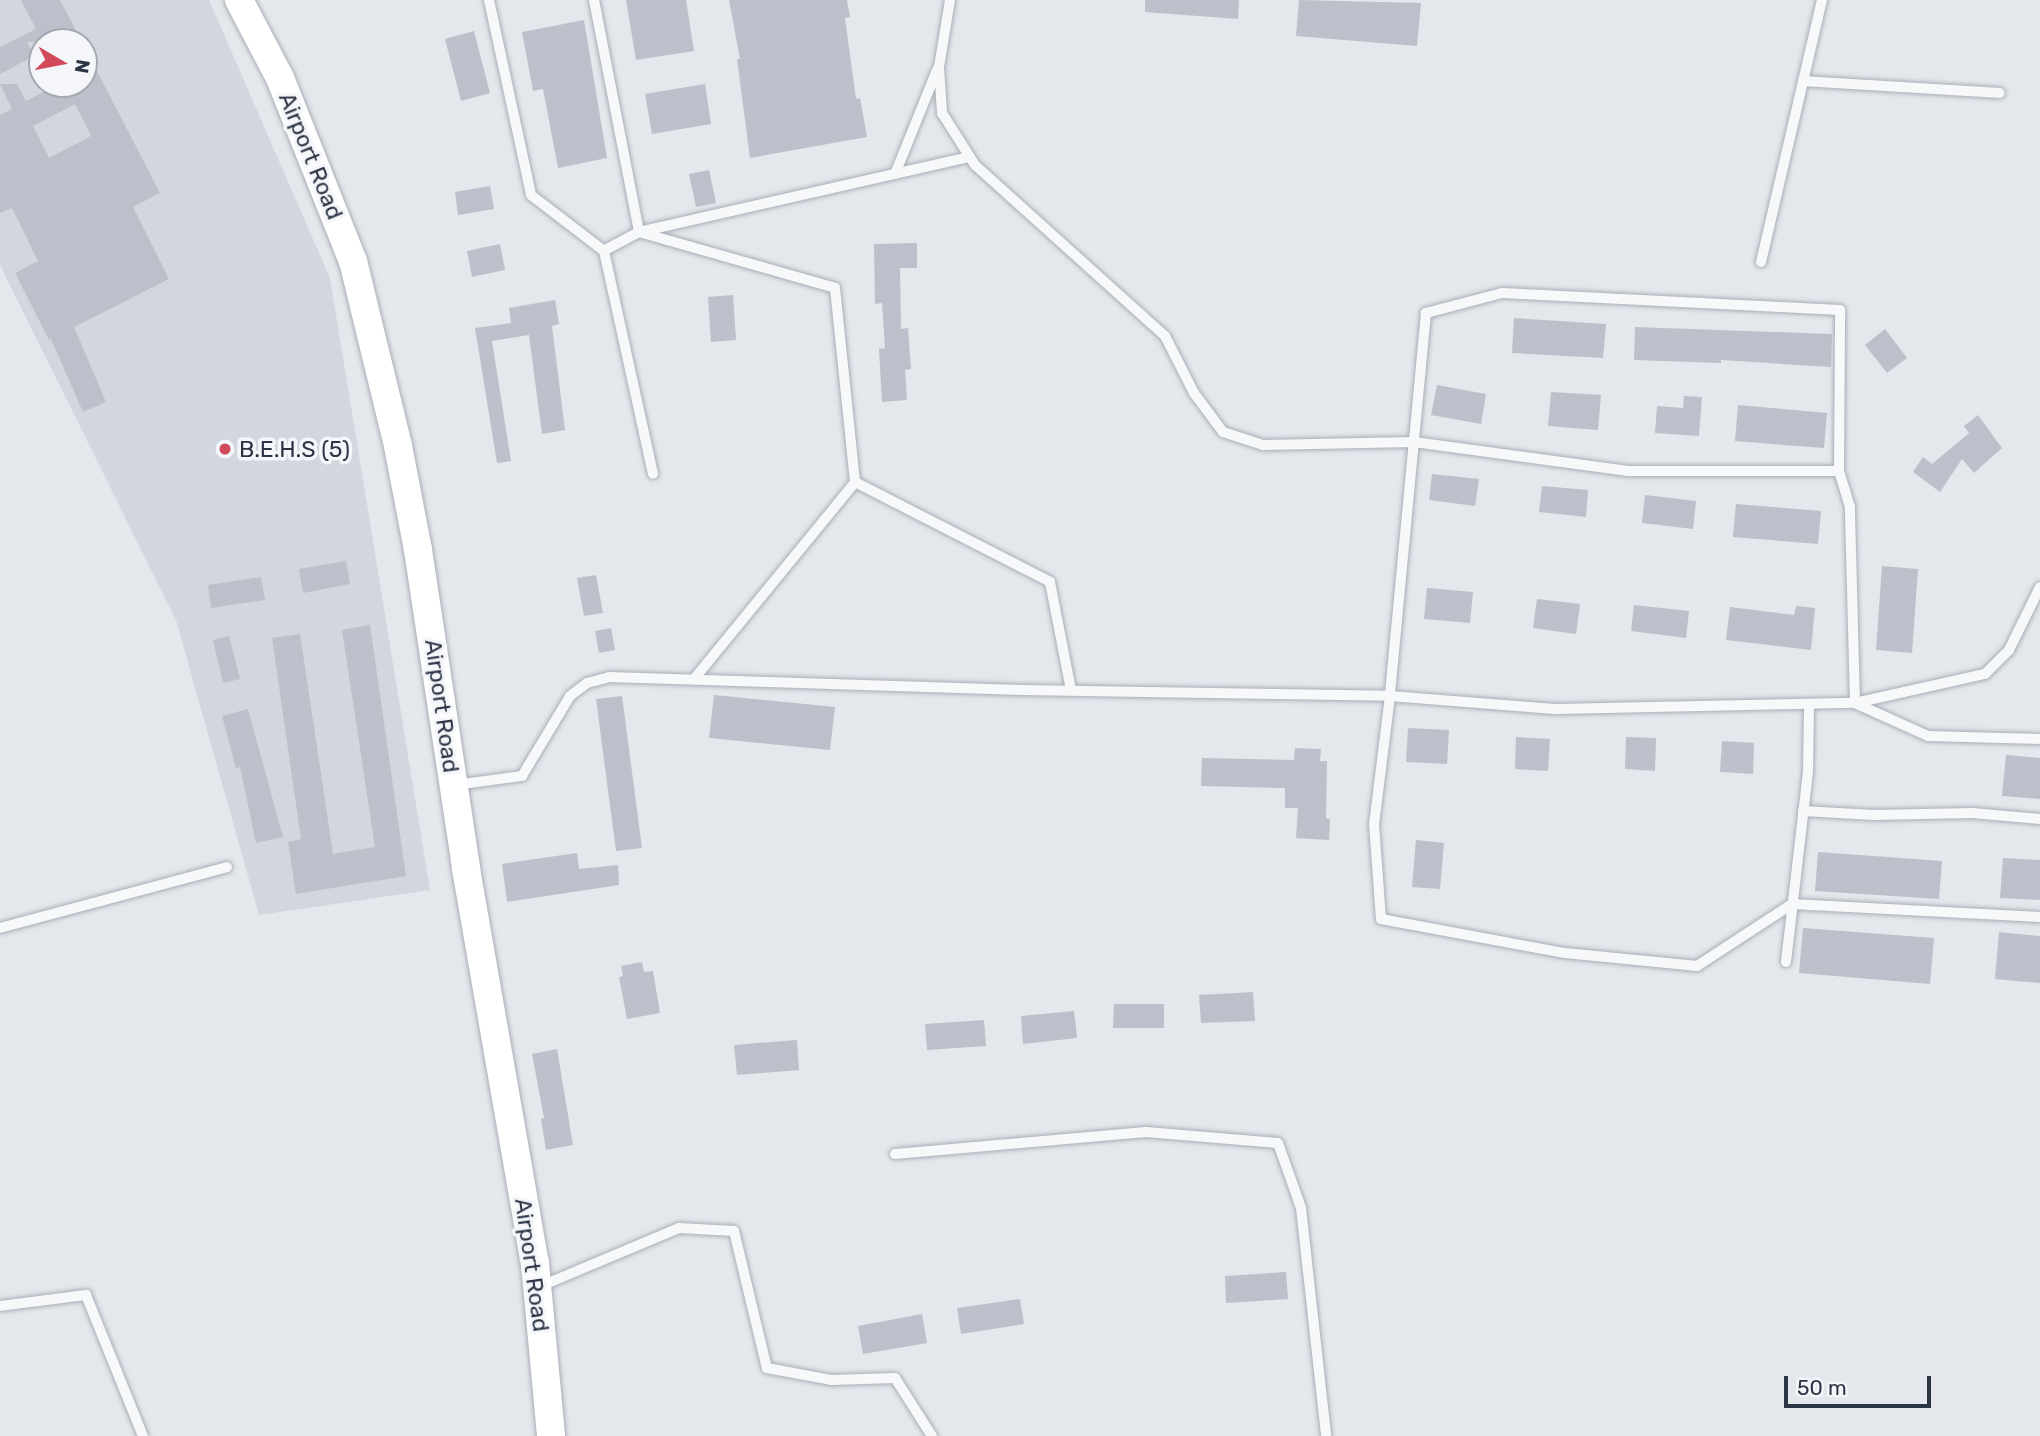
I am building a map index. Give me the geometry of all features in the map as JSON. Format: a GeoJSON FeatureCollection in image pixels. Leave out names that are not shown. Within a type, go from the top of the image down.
{"type":"FeatureCollection","features":[{"type":"Feature","properties":{"kind":"main road","name":"Airport Road"},"geometry":{"type":"LineString","coordinates":[[239,0],[281,79],[353,261],[398,446],[537,1287],[551,1436]]}},
{"type":"Feature","properties":{"kind":"lane"},"geometry":{"type":"LineString","coordinates":[[489,0],[531,195],[604,251],[653,474]]}},
{"type":"Feature","properties":{"kind":"lane"},"geometry":{"type":"LineString","coordinates":[[594,0],[639,232]]}},
{"type":"Feature","properties":{"kind":"lane"},"geometry":{"type":"LineString","coordinates":[[895,174],[939,67],[950,0]]}},
{"type":"Feature","properties":{"kind":"lane"},"geometry":{"type":"LineString","coordinates":[[1761,262],[1822,0]]}},
{"type":"Feature","properties":{"kind":"lane"},"geometry":{"type":"LineString","coordinates":[[939,67],[942,113],[970,158],[1165,336],[1194,393],[1223,432],[1263,445],[1414,443],[1628,471],[1839,471]]}},
{"type":"Feature","properties":{"kind":"lane"},"geometry":{"type":"LineString","coordinates":[[1803,81],[2000,93]]}},
{"type":"Feature","properties":{"kind":"lane"},"geometry":{"type":"LineString","coordinates":[[604,251],[639,232],[970,158]]}},
{"type":"Feature","properties":{"kind":"lane"},"geometry":{"type":"LineString","coordinates":[[639,232],[835,288],[855,482],[694,679]]}},
{"type":"Feature","properties":{"kind":"lane"},"geometry":{"type":"LineString","coordinates":[[1855,703],[1850,507],[1839,471],[1840,310],[1502,293],[1426,313],[1390,696],[1374,824],[1381,919],[1565,953],[1697,966],[1792,904],[2040,917]]}},
{"type":"Feature","properties":{"kind":"lane"},"geometry":{"type":"LineString","coordinates":[[855,482],[1050,582],[1071,690]]}},
{"type":"Feature","properties":{"kind":"lane"},"geometry":{"type":"LineString","coordinates":[[453,785],[522,776],[570,696],[587,683],[609,677],[1390,696],[1557,709],[1855,703],[1985,674],[2009,650],[2040,587]]}},
{"type":"Feature","properties":{"kind":"lane"},"geometry":{"type":"LineString","coordinates":[[1855,703],[1928,736],[2040,739]]}},
{"type":"Feature","properties":{"kind":"lane"},"geometry":{"type":"LineString","coordinates":[[1786,962],[1803,811],[1809,704]]}},
{"type":"Feature","properties":{"kind":"lane"},"geometry":{"type":"LineString","coordinates":[[1803,811],[1874,815],[1972,813],[2040,819]]}},
{"type":"Feature","properties":{"kind":"lane"},"geometry":{"type":"LineString","coordinates":[[0,928],[227,867]]}},
{"type":"Feature","properties":{"kind":"lane"},"geometry":{"type":"LineString","coordinates":[[895,1154],[1146,1132],[1278,1143],[1301,1208],[1326,1436]]}},
{"type":"Feature","properties":{"kind":"lane"},"geometry":{"type":"LineString","coordinates":[[537,1287],[679,1228],[734,1231],[767,1368],[831,1380],[895,1378],[932,1436]]}},
{"type":"Feature","properties":{"kind":"lane"},"geometry":{"type":"LineString","coordinates":[[0,1306],[86,1295],[143,1436]]}},
{"type":"Feature","properties":{"kind":"shaded area","name":"B.E.H.S (5)"},"geometry":{"type":"Polygon","coordinates":[[[0,0],[209,0],[330,278],[430,890],[259,915],[176,620],[0,265],[0,0]]]}},
{"type":"Feature","properties":{"kind":"building"},"geometry":{"type":"Polygon","coordinates":[[[21,0],[60,0],[75,28],[35,28],[21,0]]]}},
{"type":"Feature","properties":{"kind":"building"},"geometry":{"type":"Polygon","coordinates":[[[626,0],[686,0],[694,51],[636,60],[626,0]]]}},
{"type":"Feature","properties":{"kind":"building"},"geometry":{"type":"Polygon","coordinates":[[[729,0],[847,0],[850,17],[845,18],[856,99],[860,98],[867,137],[750,158],[737,59],[740,59],[729,0]]]}},
{"type":"Feature","properties":{"kind":"building"},"geometry":{"type":"Polygon","coordinates":[[[1145,0],[1239,0],[1238,19],[1145,12],[1145,0]]]}},
{"type":"Feature","properties":{"kind":"building"},"geometry":{"type":"Polygon","coordinates":[[[1299,0],[1421,3],[1417,46],[1296,36],[1299,0]]]}},
{"type":"Feature","properties":{"kind":"building"},"geometry":{"type":"Polygon","coordinates":[[[584,20],[607,158],[558,168],[543,89],[533,91],[522,32],[584,20]]]}},
{"type":"Feature","properties":{"kind":"building"},"geometry":{"type":"Polygon","coordinates":[[[474,31],[490,93],[461,101],[445,39],[474,31]]]}},
{"type":"Feature","properties":{"kind":"building"},"geometry":{"type":"Polygon","coordinates":[[[28,33],[28,59],[0,74],[0,47],[28,33]]]}},
{"type":"Feature","properties":{"kind":"building"},"geometry":{"type":"Polygon","coordinates":[[[98,73],[160,193],[133,207],[169,279],[74,327],[106,402],[83,412],[51,339],[49,340],[15,273],[38,261],[12,208],[0,213],[0,115],[12,109],[0,84],[17,84],[26,101],[32,98],[98,98],[98,73]],[[75,104],[33,126],[49,158],[91,136],[75,104]]]}},
{"type":"Feature","properties":{"kind":"building"},"geometry":{"type":"Polygon","coordinates":[[[705,84],[711,124],[652,134],[645,94],[705,84]]]}},
{"type":"Feature","properties":{"kind":"building"},"geometry":{"type":"Polygon","coordinates":[[[709,170],[716,203],[696,207],[689,174],[709,170]]]}},
{"type":"Feature","properties":{"kind":"building"},"geometry":{"type":"Polygon","coordinates":[[[490,186],[494,209],[458,215],[455,192],[490,186]]]}},
{"type":"Feature","properties":{"kind":"building"},"geometry":{"type":"Polygon","coordinates":[[[917,243],[917,268],[900,268],[901,329],[908,328],[911,369],[905,370],[907,400],[882,402],[879,349],[885,348],[882,303],[875,304],[874,244],[917,243]]]}},
{"type":"Feature","properties":{"kind":"building"},"geometry":{"type":"Polygon","coordinates":[[[500,244],[505,270],[472,277],[467,251],[500,244]]]}},
{"type":"Feature","properties":{"kind":"building"},"geometry":{"type":"Polygon","coordinates":[[[733,295],[736,340],[711,342],[708,297],[733,295]]]}},
{"type":"Feature","properties":{"kind":"building"},"geometry":{"type":"Polygon","coordinates":[[[555,300],[559,324],[552,326],[565,430],[542,434],[529,335],[492,341],[511,461],[497,463],[475,328],[511,323],[509,308],[555,300]]]}},
{"type":"Feature","properties":{"kind":"building"},"geometry":{"type":"Polygon","coordinates":[[[1514,318],[1606,324],[1603,358],[1512,353],[1514,318]]]}},
{"type":"Feature","properties":{"kind":"building"},"geometry":{"type":"Polygon","coordinates":[[[1635,327],[1832,334],[1831,367],[1721,360],[1721,363],[1634,360],[1635,327]]]}},
{"type":"Feature","properties":{"kind":"building"},"geometry":{"type":"Polygon","coordinates":[[[1885,329],[1907,358],[1887,373],[1865,345],[1885,329]]]}},
{"type":"Feature","properties":{"kind":"building"},"geometry":{"type":"Polygon","coordinates":[[[1437,385],[1486,394],[1481,424],[1431,415],[1437,385]]]}},
{"type":"Feature","properties":{"kind":"building"},"geometry":{"type":"Polygon","coordinates":[[[1551,392],[1601,395],[1598,430],[1548,426],[1551,392]]]}},
{"type":"Feature","properties":{"kind":"building"},"geometry":{"type":"Polygon","coordinates":[[[1684,396],[1702,397],[1699,436],[1655,433],[1657,406],[1683,408],[1684,396]]]}},
{"type":"Feature","properties":{"kind":"building"},"geometry":{"type":"Polygon","coordinates":[[[1738,405],[1827,413],[1824,448],[1735,441],[1738,405]]]}},
{"type":"Feature","properties":{"kind":"building"},"geometry":{"type":"Polygon","coordinates":[[[1978,415],[2002,448],[1974,473],[1962,459],[1940,492],[1913,472],[1923,457],[1932,464],[1969,433],[1964,426],[1978,415]]]}},
{"type":"Feature","properties":{"kind":"building"},"geometry":{"type":"Polygon","coordinates":[[[1432,474],[1479,479],[1475,506],[1429,500],[1432,474]]]}},
{"type":"Feature","properties":{"kind":"building"},"geometry":{"type":"Polygon","coordinates":[[[1542,486],[1588,490],[1586,517],[1539,512],[1542,486]]]}},
{"type":"Feature","properties":{"kind":"building"},"geometry":{"type":"Polygon","coordinates":[[[1645,495],[1696,501],[1693,529],[1642,523],[1645,495]]]}},
{"type":"Feature","properties":{"kind":"building"},"geometry":{"type":"Polygon","coordinates":[[[1736,504],[1821,511],[1818,544],[1733,537],[1736,504]]]}},
{"type":"Feature","properties":{"kind":"building"},"geometry":{"type":"Polygon","coordinates":[[[346,561],[350,584],[303,593],[299,569],[346,561]]]}},
{"type":"Feature","properties":{"kind":"building"},"geometry":{"type":"Polygon","coordinates":[[[1882,566],[1918,569],[1912,653],[1876,650],[1882,566]]]}},
{"type":"Feature","properties":{"kind":"building"},"geometry":{"type":"Polygon","coordinates":[[[596,575],[603,613],[584,616],[577,578],[596,575]]]}},
{"type":"Feature","properties":{"kind":"building"},"geometry":{"type":"Polygon","coordinates":[[[261,577],[265,600],[211,608],[208,585],[261,577]]]}},
{"type":"Feature","properties":{"kind":"building"},"geometry":{"type":"Polygon","coordinates":[[[1427,588],[1473,592],[1470,623],[1424,619],[1427,588]]]}},
{"type":"Feature","properties":{"kind":"building"},"geometry":{"type":"Polygon","coordinates":[[[1537,599],[1580,604],[1576,634],[1533,628],[1537,599]]]}},
{"type":"Feature","properties":{"kind":"building"},"geometry":{"type":"Polygon","coordinates":[[[1634,605],[1689,611],[1686,638],[1631,631],[1634,605]]]}},
{"type":"Feature","properties":{"kind":"building"},"geometry":{"type":"Polygon","coordinates":[[[1796,606],[1815,608],[1811,650],[1726,640],[1730,607],[1794,615],[1796,606]]]}},
{"type":"Feature","properties":{"kind":"building"},"geometry":{"type":"Polygon","coordinates":[[[370,625],[406,876],[296,894],[288,842],[301,839],[272,638],[300,634],[333,854],[375,847],[342,630],[370,625]]]}},
{"type":"Feature","properties":{"kind":"building"},"geometry":{"type":"Polygon","coordinates":[[[611,628],[615,650],[599,653],[595,631],[611,628]]]}},
{"type":"Feature","properties":{"kind":"building"},"geometry":{"type":"Polygon","coordinates":[[[229,636],[240,679],[223,683],[213,640],[229,636]]]}},
{"type":"Feature","properties":{"kind":"building"},"geometry":{"type":"Polygon","coordinates":[[[714,695],[835,707],[830,750],[709,738],[714,695]]]}},
{"type":"Feature","properties":{"kind":"building"},"geometry":{"type":"Polygon","coordinates":[[[622,696],[642,848],[616,851],[596,699],[622,696]]]}},
{"type":"Feature","properties":{"kind":"building"},"geometry":{"type":"Polygon","coordinates":[[[248,709],[283,837],[256,843],[240,767],[236,768],[222,716],[248,709]]]}},
{"type":"Feature","properties":{"kind":"building"},"geometry":{"type":"Polygon","coordinates":[[[1408,728],[1449,730],[1447,764],[1406,762],[1408,728]]]}},
{"type":"Feature","properties":{"kind":"building"},"geometry":{"type":"Polygon","coordinates":[[[1516,737],[1550,739],[1548,771],[1515,769],[1516,737]]]}},
{"type":"Feature","properties":{"kind":"building"},"geometry":{"type":"Polygon","coordinates":[[[1626,737],[1656,738],[1655,771],[1625,769],[1626,737]]]}},
{"type":"Feature","properties":{"kind":"building"},"geometry":{"type":"Polygon","coordinates":[[[1722,741],[1754,743],[1753,774],[1720,772],[1722,741]]]}},
{"type":"Feature","properties":{"kind":"building"},"geometry":{"type":"Polygon","coordinates":[[[1295,748],[1321,749],[1320,761],[1327,761],[1326,818],[1330,819],[1329,840],[1296,838],[1298,808],[1285,808],[1285,788],[1201,786],[1202,758],[1294,760],[1295,748]]]}},
{"type":"Feature","properties":{"kind":"building"},"geometry":{"type":"Polygon","coordinates":[[[2006,755],[2040,758],[2040,799],[2002,796],[2006,755]]]}},
{"type":"Feature","properties":{"kind":"building"},"geometry":{"type":"Polygon","coordinates":[[[1416,840],[1444,843],[1440,889],[1412,887],[1416,840]]]}},
{"type":"Feature","properties":{"kind":"building"},"geometry":{"type":"Polygon","coordinates":[[[1818,852],[1942,861],[1939,899],[1815,891],[1818,852]]]}},
{"type":"Feature","properties":{"kind":"building"},"geometry":{"type":"Polygon","coordinates":[[[577,853],[579,869],[618,865],[619,885],[507,902],[502,864],[577,853]]]}},
{"type":"Feature","properties":{"kind":"building"},"geometry":{"type":"Polygon","coordinates":[[[2003,858],[2040,860],[2040,900],[2000,898],[2003,858]]]}},
{"type":"Feature","properties":{"kind":"building"},"geometry":{"type":"Polygon","coordinates":[[[1803,928],[1934,938],[1930,984],[1799,973],[1803,928]]]}},
{"type":"Feature","properties":{"kind":"building"},"geometry":{"type":"Polygon","coordinates":[[[1999,932],[2040,936],[2040,983],[1995,979],[1999,932]]]}},
{"type":"Feature","properties":{"kind":"building"},"geometry":{"type":"Polygon","coordinates":[[[642,962],[644,972],[653,971],[660,1013],[627,1019],[619,977],[623,976],[621,966],[642,962]]]}},
{"type":"Feature","properties":{"kind":"building"},"geometry":{"type":"Polygon","coordinates":[[[1253,992],[1255,1021],[1201,1023],[1199,995],[1253,992]]]}},
{"type":"Feature","properties":{"kind":"building"},"geometry":{"type":"Polygon","coordinates":[[[1114,1004],[1164,1004],[1164,1028],[1113,1028],[1114,1004]]]}},
{"type":"Feature","properties":{"kind":"building"},"geometry":{"type":"Polygon","coordinates":[[[1074,1011],[1077,1038],[1023,1044],[1021,1016],[1074,1011]]]}},
{"type":"Feature","properties":{"kind":"building"},"geometry":{"type":"Polygon","coordinates":[[[984,1020],[986,1046],[927,1050],[925,1024],[984,1020]]]}},
{"type":"Feature","properties":{"kind":"building"},"geometry":{"type":"Polygon","coordinates":[[[797,1040],[799,1070],[737,1075],[734,1045],[797,1040]]]}},
{"type":"Feature","properties":{"kind":"building"},"geometry":{"type":"Polygon","coordinates":[[[557,1049],[573,1145],[546,1150],[541,1119],[544,1118],[532,1054],[557,1049]]]}},
{"type":"Feature","properties":{"kind":"building"},"geometry":{"type":"Polygon","coordinates":[[[1286,1272],[1288,1299],[1226,1303],[1225,1276],[1286,1272]]]}},
{"type":"Feature","properties":{"kind":"building"},"geometry":{"type":"Polygon","coordinates":[[[1020,1299],[1024,1324],[961,1334],[957,1308],[1020,1299]]]}},
{"type":"Feature","properties":{"kind":"building"},"geometry":{"type":"Polygon","coordinates":[[[922,1314],[927,1343],[863,1354],[858,1326],[922,1314]]]}},
{"type":"Feature","properties":{"kind":"place","name":"B.E.H.S (5)"},"geometry":{"type":"Point","coordinates":[225,449]}}]}
